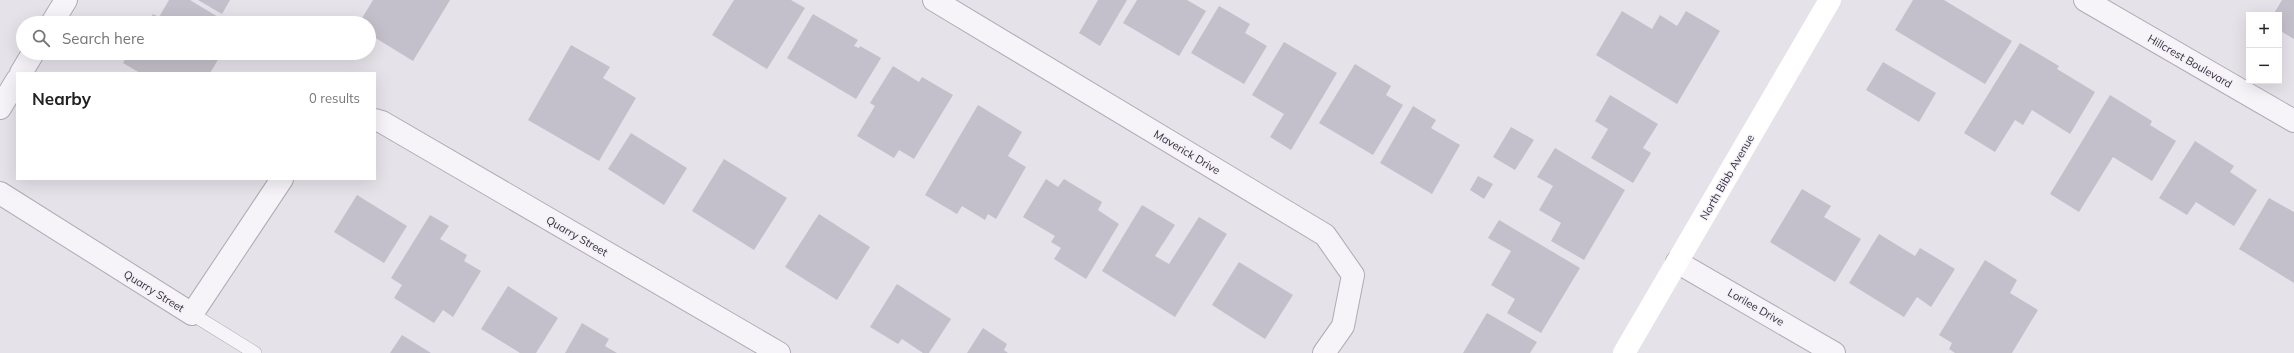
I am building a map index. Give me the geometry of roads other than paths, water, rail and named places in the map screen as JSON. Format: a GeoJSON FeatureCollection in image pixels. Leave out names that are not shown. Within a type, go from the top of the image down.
{"type":"FeatureCollection","features":[{"type":"Feature","properties":{"kind":"main road","name":"North Bibb Avenue"},"geometry":{"type":"LineString","coordinates":[[1624,353],[1830,0]]}},
{"type":"Feature","properties":{"kind":"street"},"geometry":{"type":"LineString","coordinates":[[56,16],[66,0]]}},
{"type":"Feature","properties":{"kind":"street","name":"Maverick Drive"},"geometry":{"type":"LineString","coordinates":[[934,0],[1325,235],[1354,275],[1343,326],[1324,353]]}},
{"type":"Feature","properties":{"kind":"street","name":"Hillcrest Boulevard"},"geometry":{"type":"LineString","coordinates":[[2085,0],[2294,121]]}},
{"type":"Feature","properties":{"kind":"street"},"geometry":{"type":"LineString","coordinates":[[22,72],[29,60]]}},
{"type":"Feature","properties":{"kind":"street"},"geometry":{"type":"LineString","coordinates":[[0,108],[16,82]]}},
{"type":"Feature","properties":{"kind":"street","name":"Quarry Street"},"geometry":{"type":"LineString","coordinates":[[376,120],[382,122],[779,353]]}},
{"type":"Feature","properties":{"kind":"street","name":"Quarry Street"},"geometry":{"type":"LineString","coordinates":[[0,193],[192,314],[281,180]]}},
{"type":"Feature","properties":{"kind":"street","name":"Lorilee Drive"},"geometry":{"type":"LineString","coordinates":[[1677,262],[1834,353]]}},
{"type":"Feature","properties":{"kind":"lane"},"geometry":{"type":"LineString","coordinates":[[192,314],[255,353]]}}]}
